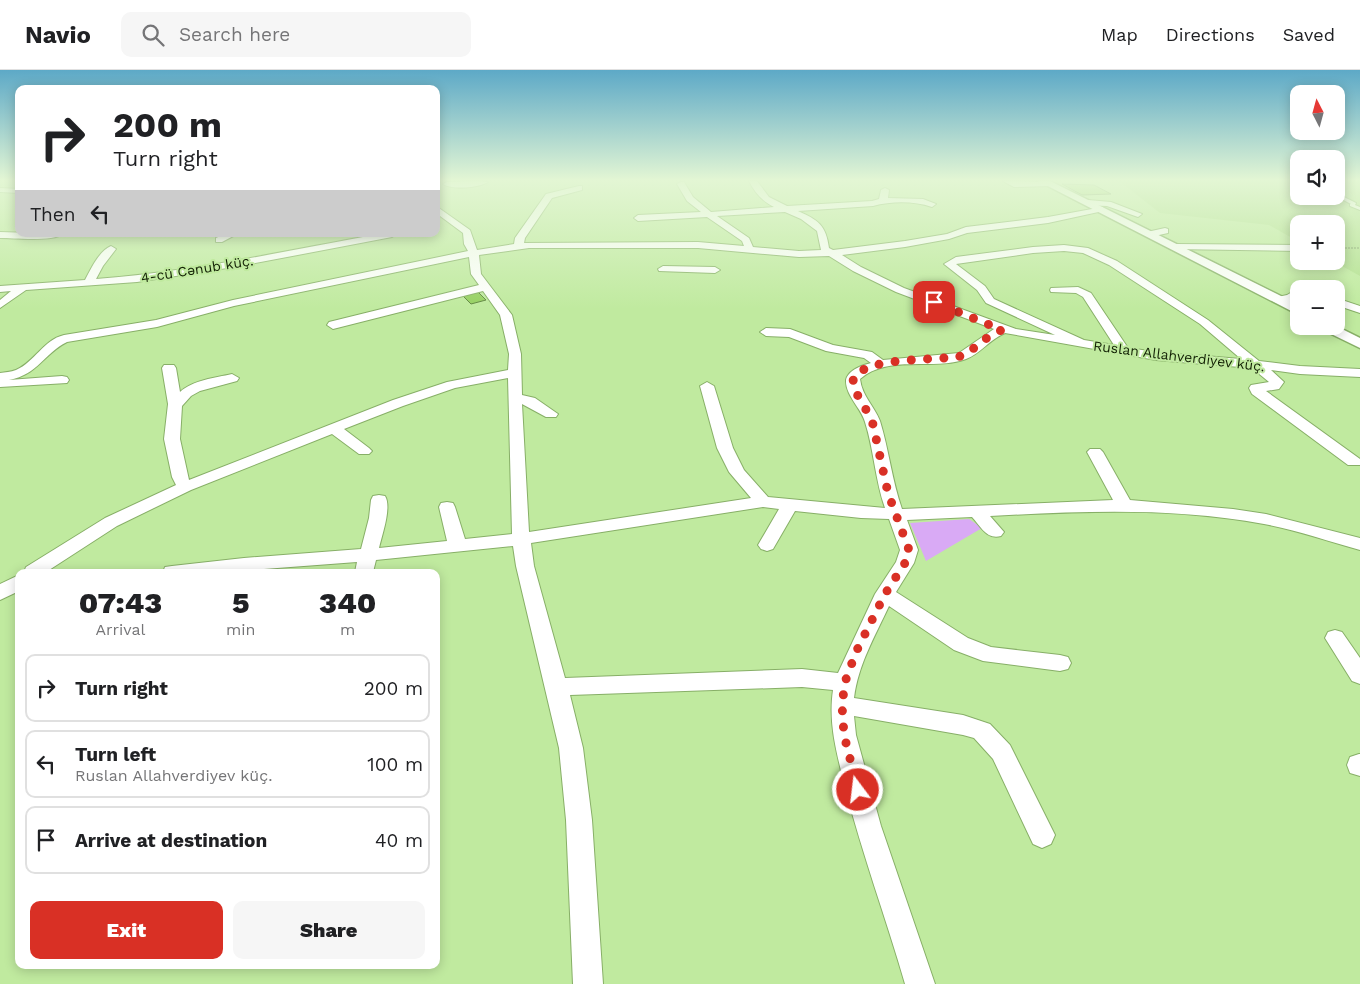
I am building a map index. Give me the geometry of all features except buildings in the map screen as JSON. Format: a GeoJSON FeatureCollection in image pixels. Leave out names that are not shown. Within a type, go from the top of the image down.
{"type":"FeatureCollection","features":[{"type":"Feature","properties":{"kind":"street"},"geometry":{"type":"LineString","coordinates":[[456,224],[467,232],[469,244],[474,253],[476,274],[506,315],[513,338],[516,372],[515,398],[521,539],[525,566],[557,687],[570,748],[579,820],[588,984]]}},
{"type":"Feature","properties":{"kind":"street"},"geometry":{"type":"LineString","coordinates":[[518,246],[520,238],[530,224]]}},
{"type":"Feature","properties":{"kind":"street"},"geometry":{"type":"LineString","coordinates":[[720,224],[746,240],[749,248]]}},
{"type":"Feature","properties":{"kind":"street"},"geometry":{"type":"LineString","coordinates":[[813,224],[824,235],[824,246],[830,253]]}},
{"type":"Feature","properties":{"kind":"street"},"geometry":{"type":"LineString","coordinates":[[663,269],[749,248],[793,254],[830,253],[905,244],[949,236],[966,230],[1018,224]]}},
{"type":"Feature","properties":{"kind":"street"},"geometry":{"type":"LineString","coordinates":[[1128,224],[1290,306]]}},
{"type":"Feature","properties":{"kind":"street"},"geometry":{"type":"LineString","coordinates":[[0,225],[15,227]]}},
{"type":"Feature","properties":{"kind":"street"},"geometry":{"type":"LineString","coordinates":[[0,235],[15,229]]}},
{"type":"Feature","properties":{"kind":"street"},"geometry":{"type":"LineString","coordinates":[[1150,234],[1165,231]]}},
{"type":"Feature","properties":{"kind":"street"},"geometry":{"type":"LineString","coordinates":[[0,235],[15,236]]}},
{"type":"Feature","properties":{"kind":"street"},"geometry":{"type":"LineString","coordinates":[[220,240],[226,237]]}},
{"type":"Feature","properties":{"kind":"street","name":"4-cü Cənub küç."},"geometry":{"type":"LineString","coordinates":[[0,289],[137,279],[240,263],[376,237]]}},
{"type":"Feature","properties":{"kind":"street"},"geometry":{"type":"LineString","coordinates":[[62,380],[7,384],[2,383],[0,377],[25,370],[51,346],[64,340],[157,322],[365,274],[474,253],[518,246],[714,258]]}},
{"type":"Feature","properties":{"kind":"street"},"geometry":{"type":"LineString","coordinates":[[1176,247],[1290,248]]}},
{"type":"Feature","properties":{"kind":"street"},"geometry":{"type":"LineString","coordinates":[[1080,344],[1074,339],[990,301],[981,288],[949,264],[956,260],[1012,252],[1064,248],[1085,250],[1113,263],[1215,330],[1257,364],[1277,382],[1274,386],[1256,388],[1257,391],[1354,462]]}},
{"type":"Feature","properties":{"kind":"street"},"geometry":{"type":"LineString","coordinates":[[88,284],[98,265],[110,249]]}},
{"type":"Feature","properties":{"kind":"street","name":"Ruslan Allahverdiyev küç."},"geometry":{"type":"LineString","coordinates":[[830,253],[900,290],[948,307],[1002,330],[1124,351],[1353,372]]}},
{"type":"Feature","properties":{"kind":"street"},"geometry":{"type":"LineString","coordinates":[[714,258],[719,283]]}},
{"type":"Feature","properties":{"kind":"street"},"geometry":{"type":"LineString","coordinates":[[332,325],[485,287]]}},
{"type":"Feature","properties":{"kind":"street"},"geometry":{"type":"LineString","coordinates":[[0,305],[22,288]]}},
{"type":"Feature","properties":{"kind":"street"},"geometry":{"type":"LineString","coordinates":[[1055,290],[1078,290],[1087,295],[1124,351]]}},
{"type":"Feature","properties":{"kind":"street"},"geometry":{"type":"LineString","coordinates":[[1277,300],[1290,297]]}},
{"type":"Feature","properties":{"kind":"street"},"geometry":{"type":"LineString","coordinates":[[1345,304],[1360,310]]}},
{"type":"Feature","properties":{"kind":"street"},"geometry":{"type":"LineString","coordinates":[[766,332],[781,334],[788,328],[830,348],[868,356],[881,364]]}},
{"type":"Feature","properties":{"kind":"street"},"geometry":{"type":"LineString","coordinates":[[920,984],[868,826],[844,735],[842,705],[845,682],[856,652],[885,594],[909,556],[907,542],[895,515],[872,420],[854,389],[853,378],[856,373],[864,369],[881,364],[962,356],[970,352],[989,335],[1002,330]]}},
{"type":"Feature","properties":{"kind":"street"},"geometry":{"type":"LineString","coordinates":[[1343,335],[1360,344]]}},
{"type":"Feature","properties":{"kind":"street"},"geometry":{"type":"LineString","coordinates":[[169,368],[175,404],[172,439],[180,478],[185,487]]}},
{"type":"Feature","properties":{"kind":"street"},"geometry":{"type":"LineString","coordinates":[[39,569],[111,522],[185,487],[333,428],[445,387],[516,372]]}},
{"type":"Feature","properties":{"kind":"street"},"geometry":{"type":"LineString","coordinates":[[1353,372],[1360,382]]}},
{"type":"Feature","properties":{"kind":"street"},"geometry":{"type":"LineString","coordinates":[[175,404],[182,400],[187,392],[232,378]]}},
{"type":"Feature","properties":{"kind":"street"},"geometry":{"type":"LineString","coordinates":[[708,386],[725,448],[737,472],[763,502]]}},
{"type":"Feature","properties":{"kind":"street"},"geometry":{"type":"LineString","coordinates":[[515,398],[530,401],[551,414]]}},
{"type":"Feature","properties":{"kind":"street"},"geometry":{"type":"LineString","coordinates":[[333,428],[364,451]]}},
{"type":"Feature","properties":{"kind":"street"},"geometry":{"type":"LineString","coordinates":[[1095,452],[1125,506]]}},
{"type":"Feature","properties":{"kind":"street"},"geometry":{"type":"LineString","coordinates":[[366,564],[378,518],[380,500]]}},
{"type":"Feature","properties":{"kind":"street"},"geometry":{"type":"LineString","coordinates":[[199,569],[244,564],[366,564],[458,546],[521,539],[763,502],[895,515],[1088,505],[1125,506],[1224,513],[1266,519],[1360,544]]}},
{"type":"Feature","properties":{"kind":"street"},"geometry":{"type":"LineString","coordinates":[[767,546],[790,504]]}},
{"type":"Feature","properties":{"kind":"street"},"geometry":{"type":"LineString","coordinates":[[447,507],[458,546]]}},
{"type":"Feature","properties":{"kind":"street"},"geometry":{"type":"LineString","coordinates":[[978,512],[995,532]]}},
{"type":"Feature","properties":{"kind":"street"},"geometry":{"type":"LineString","coordinates":[[885,594],[961,644],[990,655],[1060,663]]}},
{"type":"Feature","properties":{"kind":"street"},"geometry":{"type":"LineString","coordinates":[[1335,638],[1360,675]]}},
{"type":"Feature","properties":{"kind":"street"},"geometry":{"type":"LineString","coordinates":[[557,687],[802,678],[845,682]]}},
{"type":"Feature","properties":{"kind":"street"},"geometry":{"type":"LineString","coordinates":[[842,705],[963,725],[982,731],[1002,752],[1042,835]]}},
{"type":"Feature","properties":{"kind":"path"},"geometry":{"type":"LineString","coordinates":[[1345,248],[1360,248]]}},
{"type":"Feature","properties":{"kind":"shaded area"},"geometry":{"type":"Polygon","coordinates":[[[1257,224],[1290,224],[1290,237],[1269,225],[1257,224]]]}},
{"type":"Feature","properties":{"kind":"shaded area"},"geometry":{"type":"Polygon","coordinates":[[[1345,224],[1360,224],[1360,276],[1345,268],[1345,224]]]}},
{"type":"Feature","properties":{"kind":"shaded area"},"geometry":{"type":"Polygon","coordinates":[[[969,519],[982,528],[926,561],[910,523],[969,519]]]}},
{"type":"Feature","properties":{"kind":"route"},"geometry":{"type":"LineString","coordinates":[[858,790],[844,735],[842,705],[845,682],[856,652],[885,594],[909,556],[909,550],[888,493],[872,420],[854,389],[853,378],[856,373],[881,364],[962,356],[970,352],[989,335],[1002,330],[934,302]]}}]}
